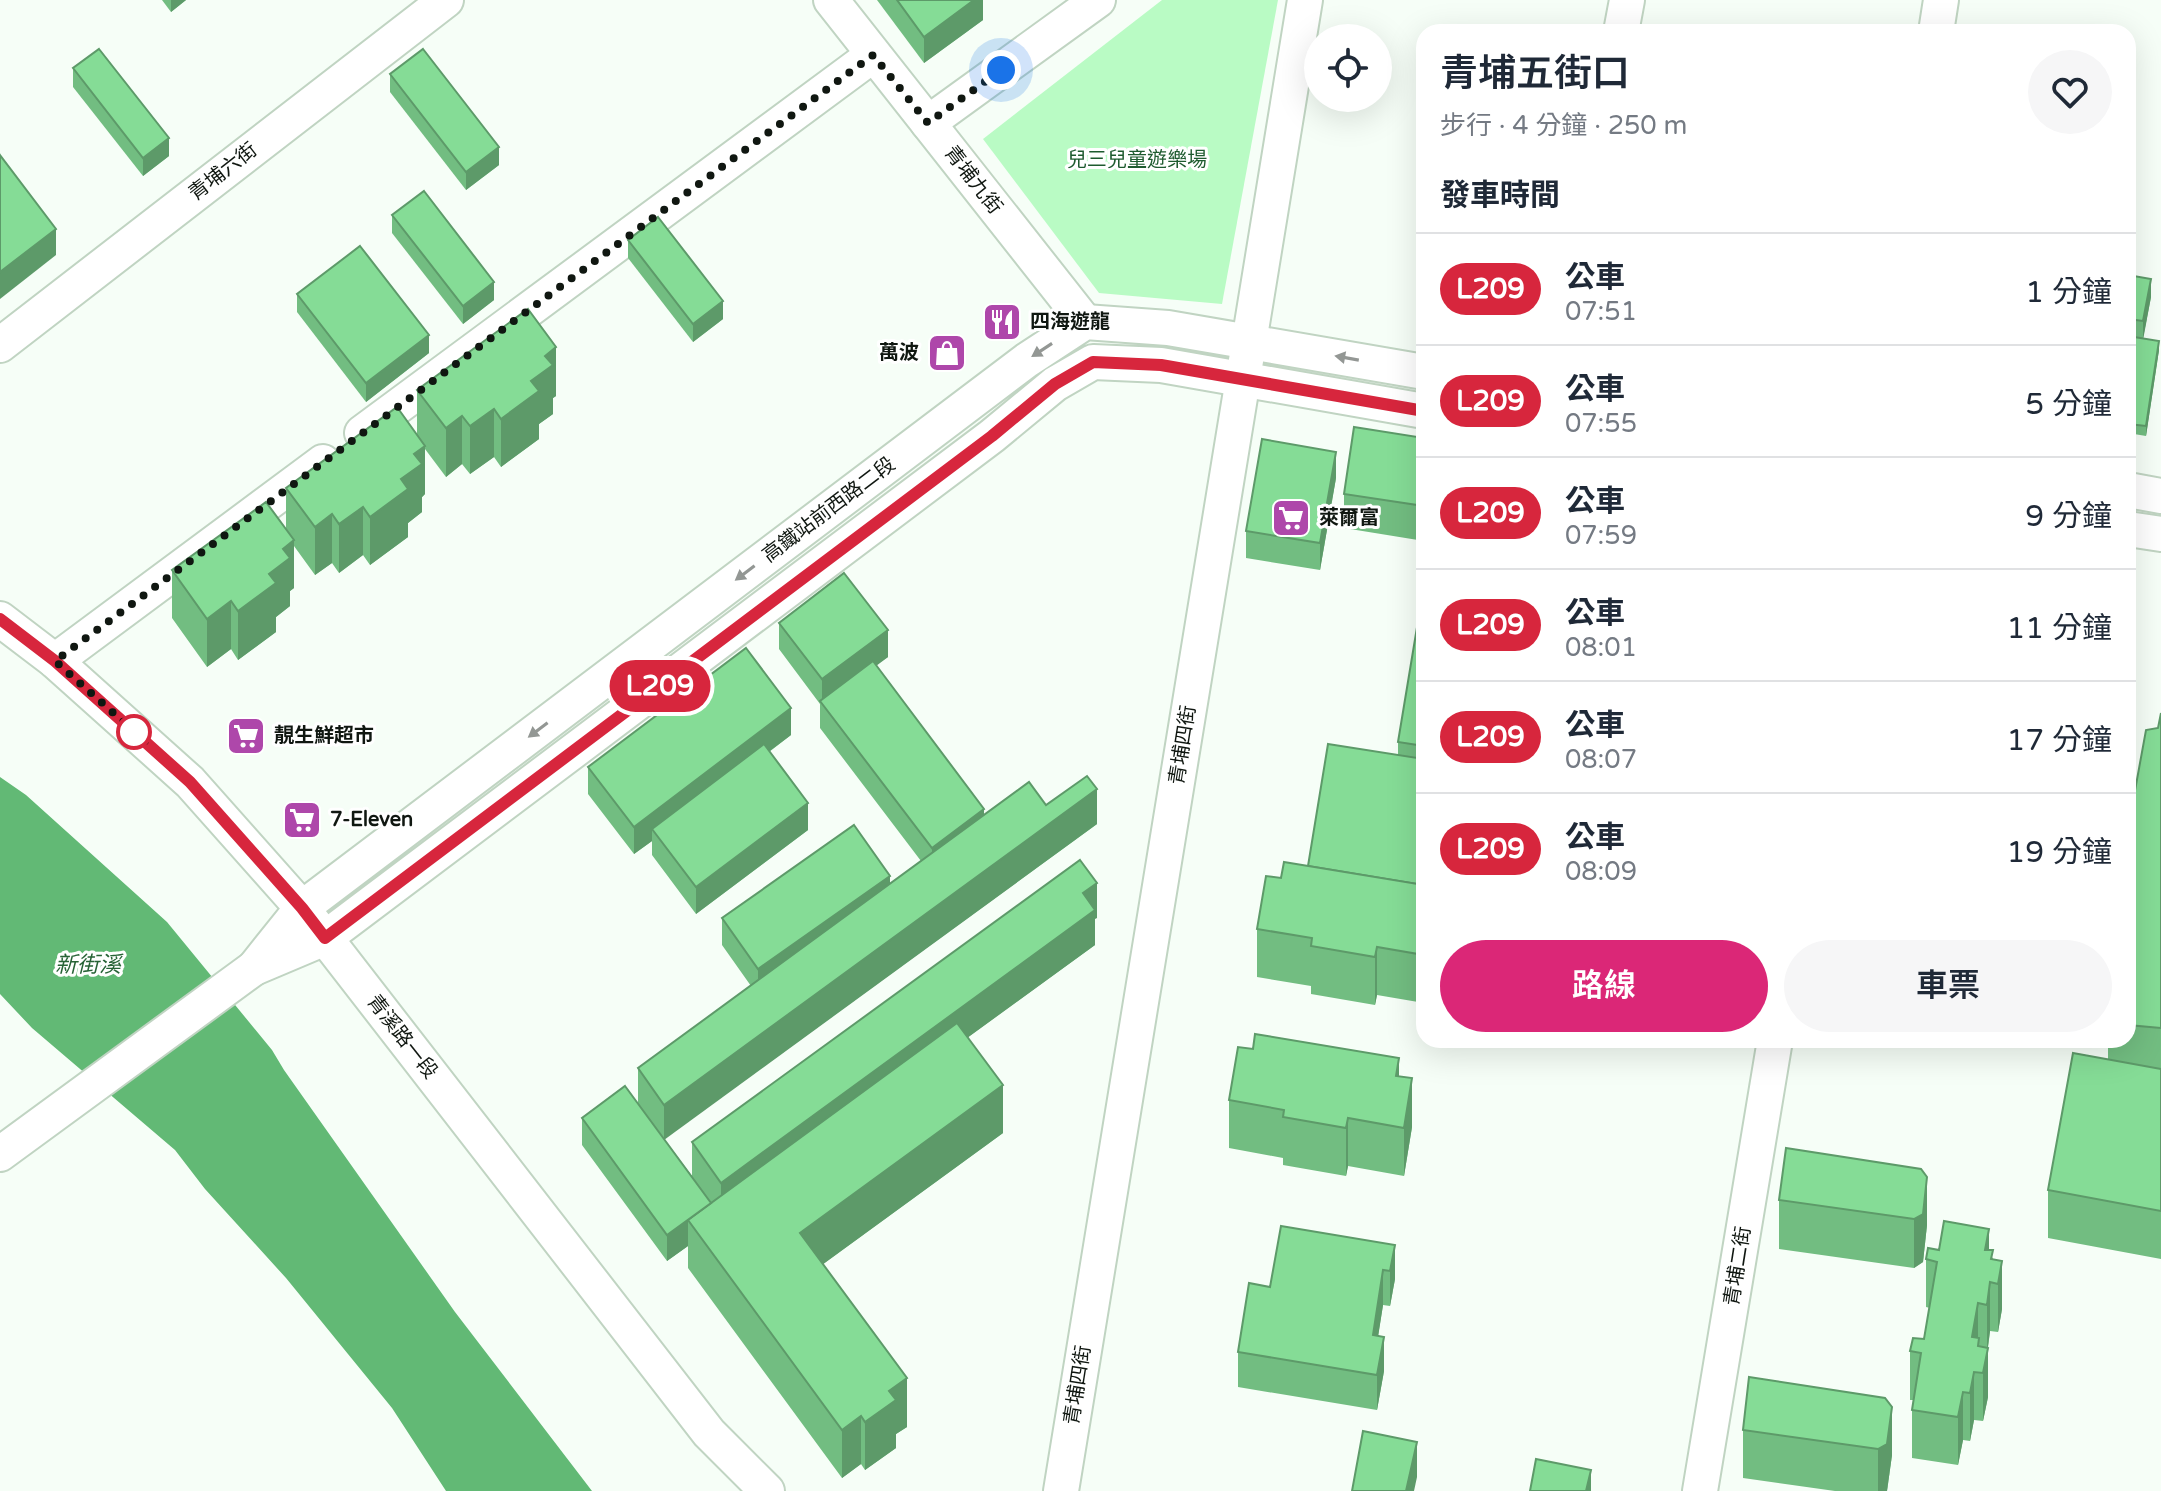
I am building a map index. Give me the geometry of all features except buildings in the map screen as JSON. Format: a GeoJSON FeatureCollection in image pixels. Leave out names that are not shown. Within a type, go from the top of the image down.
{"type":"FeatureCollection","features":[{"type":"Feature","properties":{"kind":"street","name":"青埔六街"},"geometry":{"type":"LineString","coordinates":[[0,345],[446,0]]}},
{"type":"Feature","properties":{"kind":"street","name":"青埔九街"},"geometry":{"type":"LineString","coordinates":[[831,0],[1085,322]]}},
{"type":"Feature","properties":{"kind":"street"},"geometry":{"type":"LineString","coordinates":[[928,123],[1098,0]]}},
{"type":"Feature","properties":{"kind":"street","name":"青埔四街"},"geometry":{"type":"LineString","coordinates":[[1061,1491],[1305,0]]}},
{"type":"Feature","properties":{"kind":"street"},"geometry":{"type":"LineString","coordinates":[[1622,24],[1627,0]]}},
{"type":"Feature","properties":{"kind":"street"},"geometry":{"type":"LineString","coordinates":[[1937,24],[1941,0]]}},
{"type":"Feature","properties":{"kind":"street"},"geometry":{"type":"LineString","coordinates":[[55,661],[873,55]]}},
{"type":"Feature","properties":{"kind":"street"},"geometry":{"type":"LineString","coordinates":[[1085,322],[1168,328],[1416,371]]}},
{"type":"Feature","properties":{"kind":"street","name":"高鐵站前西路二段"},"geometry":{"type":"LineString","coordinates":[[254,968],[302,908],[1027,360],[1085,322]]}},
{"type":"Feature","properties":{"kind":"street","name":"高鐵站前西路二段"},"geometry":{"type":"LineString","coordinates":[[254,968],[325,938],[992,436],[1055,384],[1093,362],[1161,365],[1416,410]]}},
{"type":"Feature","properties":{"kind":"street"},"geometry":{"type":"LineString","coordinates":[[2136,491],[2161,496]]}},
{"type":"Feature","properties":{"kind":"street"},"geometry":{"type":"LineString","coordinates":[[2136,530],[2161,534]]}},
{"type":"Feature","properties":{"kind":"street","name":"青溪路一段"},"geometry":{"type":"LineString","coordinates":[[0,619],[55,661],[190,782],[302,908],[709,1433],[767,1491]]}},
{"type":"Feature","properties":{"kind":"street"},"geometry":{"type":"LineString","coordinates":[[0,1154],[254,968]]}},
{"type":"Feature","properties":{"kind":"street","name":"青埔二街"},"geometry":{"type":"LineString","coordinates":[[1700,1491],[1774,1048]]}},
{"type":"Feature","properties":{"kind":"green space","name":"兒三兒童遊樂場"},"geometry":{"type":"Polygon","coordinates":[[[1162,0],[1278,0],[1222,304],[1099,293],[983,139],[1162,0]]]}},
{"type":"Feature","properties":{"kind":"water","name":"新街溪"},"geometry":{"type":"Polygon","coordinates":[[[0,777],[26,795],[167,922],[272,1050],[455,1312],[592,1491],[446,1491],[392,1408],[286,1278],[205,1189],[175,1150],[32,1028],[0,994],[0,777]]]}},
{"type":"Feature","properties":{"kind":"bus line","name":"L209"},"geometry":{"type":"LineString","coordinates":[[0,619],[55,661],[190,782],[325,938],[992,436],[1055,384],[1093,362],[1161,365],[1416,410]]}},
{"type":"Feature","properties":{"kind":"place","name":"四海遊龍"},"geometry":{"type":"Point","coordinates":[1002,322]}},
{"type":"Feature","properties":{"kind":"place","name":"萬波"},"geometry":{"type":"Point","coordinates":[947,353]}},
{"type":"Feature","properties":{"kind":"place","name":"萊爾富"},"geometry":{"type":"Point","coordinates":[1291,518]}},
{"type":"Feature","properties":{"kind":"place","name":"靚生鮮超市"},"geometry":{"type":"Point","coordinates":[246,736]}},
{"type":"Feature","properties":{"kind":"place","name":"7-Eleven"},"geometry":{"type":"Point","coordinates":[302,820]}},
{"type":"Feature","properties":{"kind":"route"},"geometry":{"type":"LineString","coordinates":[[134,732],[145,741],[55,661],[873,55],[928,123],[1001,70]]}}]}
